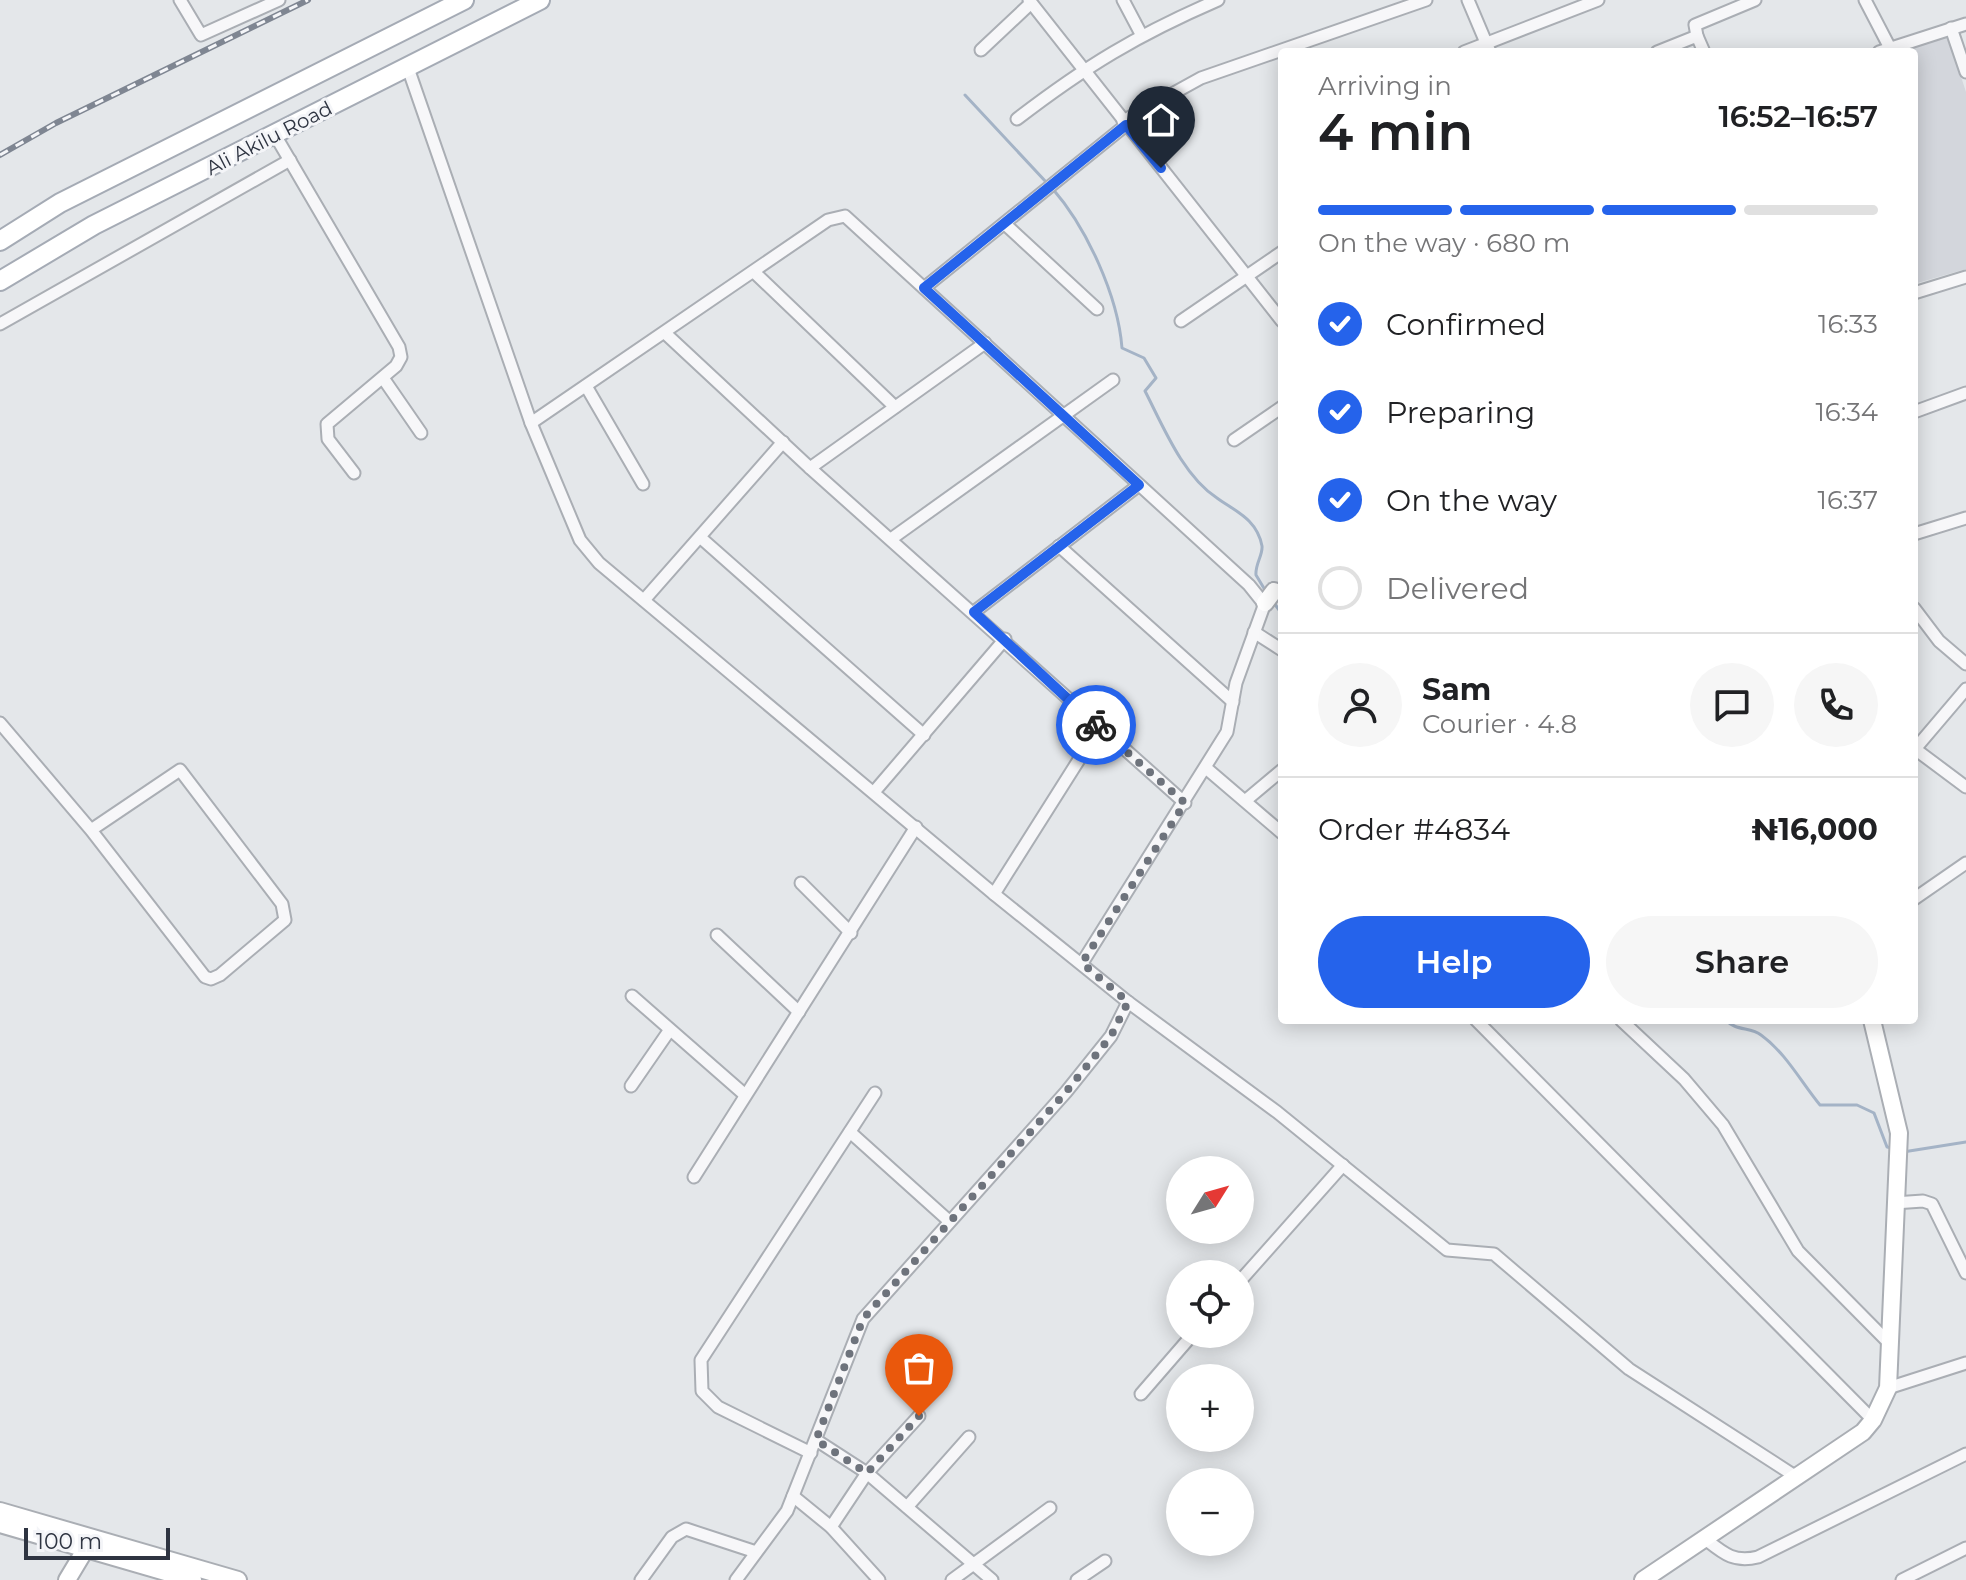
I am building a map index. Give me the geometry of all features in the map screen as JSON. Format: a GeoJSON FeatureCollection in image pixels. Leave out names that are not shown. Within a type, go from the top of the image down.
{"type":"FeatureCollection","features":[{"type":"Feature","properties":{"kind":"main road","name":"Ali Akilu Road"},"geometry":{"type":"LineString","coordinates":[[0,241],[60,203],[464,0]]}},
{"type":"Feature","properties":{"kind":"main road","name":"Ali Akilu Road"},"geometry":{"type":"LineString","coordinates":[[0,281],[94,225],[540,0]]}},
{"type":"Feature","properties":{"kind":"street"},"geometry":{"type":"LineString","coordinates":[[180,0],[201,35],[279,0]]}},
{"type":"Feature","properties":{"kind":"street"},"geometry":{"type":"LineString","coordinates":[[1123,0],[1141,34]]}},
{"type":"Feature","properties":{"kind":"street"},"geometry":{"type":"LineString","coordinates":[[1017,119],[1082,69],[1141,34],[1218,0]]}},
{"type":"Feature","properties":{"kind":"street"},"geometry":{"type":"LineString","coordinates":[[1288,48],[1426,0]]}},
{"type":"Feature","properties":{"kind":"street"},"geometry":{"type":"LineString","coordinates":[[1468,0],[1488,48],[1598,0]]}},
{"type":"Feature","properties":{"kind":"street"},"geometry":{"type":"LineString","coordinates":[[1702,48],[1695,25],[1755,0]]}},
{"type":"Feature","properties":{"kind":"street"},"geometry":{"type":"LineString","coordinates":[[1865,0],[1884,48]]}},
{"type":"Feature","properties":{"kind":"street"},"geometry":{"type":"LineString","coordinates":[[981,50],[1030,1],[1278,316]]}},
{"type":"Feature","properties":{"kind":"street"},"geometry":{"type":"LineString","coordinates":[[1891,48],[1966,24]]}},
{"type":"Feature","properties":{"kind":"street"},"geometry":{"type":"LineString","coordinates":[[1951,28],[1966,72]]}},
{"type":"Feature","properties":{"kind":"street"},"geometry":{"type":"LineString","coordinates":[[1667,48],[1697,36]]}},
{"type":"Feature","properties":{"kind":"street"},"geometry":{"type":"LineString","coordinates":[[924,288],[1006,225],[1125,123],[1201,78],[1278,51]]}},
{"type":"Feature","properties":{"kind":"street"},"geometry":{"type":"LineString","coordinates":[[408,68],[531,423],[580,540],[599,563],[994,894],[1128,1002],[1343,1165],[1447,1250],[1494,1254],[1629,1369],[1798,1478]]}},
{"type":"Feature","properties":{"kind":"street"},"geometry":{"type":"LineString","coordinates":[[275,135],[399,347],[401,357],[396,366],[327,424],[328,439],[354,473]]}},
{"type":"Feature","properties":{"kind":"street"},"geometry":{"type":"LineString","coordinates":[[0,324],[290,160]]}},
{"type":"Feature","properties":{"kind":"street"},"geometry":{"type":"LineString","coordinates":[[531,423],[666,334],[828,220],[845,216],[1249,585],[1271,596],[1254,632],[1227,732],[1082,963]]}},
{"type":"Feature","properties":{"kind":"street"},"geometry":{"type":"LineString","coordinates":[[1006,225],[1097,309]]}},
{"type":"Feature","properties":{"kind":"street"},"geometry":{"type":"LineString","coordinates":[[1181,321],[1278,255]]}},
{"type":"Feature","properties":{"kind":"street"},"geometry":{"type":"LineString","coordinates":[[755,273],[895,407]]}},
{"type":"Feature","properties":{"kind":"street"},"geometry":{"type":"LineString","coordinates":[[1918,292],[1966,277]]}},
{"type":"Feature","properties":{"kind":"street"},"geometry":{"type":"LineString","coordinates":[[666,334],[810,468],[1185,803]]}},
{"type":"Feature","properties":{"kind":"street"},"geometry":{"type":"LineString","coordinates":[[810,468],[985,343]]}},
{"type":"Feature","properties":{"kind":"street"},"geometry":{"type":"LineString","coordinates":[[383,378],[421,433]]}},
{"type":"Feature","properties":{"kind":"street"},"geometry":{"type":"LineString","coordinates":[[891,539],[1113,380]]}},
{"type":"Feature","properties":{"kind":"street"},"geometry":{"type":"LineString","coordinates":[[586,386],[643,484]]}},
{"type":"Feature","properties":{"kind":"street"},"geometry":{"type":"LineString","coordinates":[[1918,411],[1966,393]]}},
{"type":"Feature","properties":{"kind":"street"},"geometry":{"type":"LineString","coordinates":[[1234,440],[1278,410]]}},
{"type":"Feature","properties":{"kind":"street"},"geometry":{"type":"LineString","coordinates":[[644,600],[783,442]]}},
{"type":"Feature","properties":{"kind":"street"},"geometry":{"type":"LineString","coordinates":[[974,612],[1139,485]]}},
{"type":"Feature","properties":{"kind":"street"},"geometry":{"type":"LineString","coordinates":[[1918,533],[1966,518]]}},
{"type":"Feature","properties":{"kind":"street"},"geometry":{"type":"LineString","coordinates":[[701,538],[924,735]]}},
{"type":"Feature","properties":{"kind":"street"},"geometry":{"type":"LineString","coordinates":[[1059,546],[1233,702]]}},
{"type":"Feature","properties":{"kind":"street"},"geometry":{"type":"LineString","coordinates":[[1918,613],[1939,641],[1966,664]]}},
{"type":"Feature","properties":{"kind":"street"},"geometry":{"type":"LineString","coordinates":[[1254,632],[1278,647]]}},
{"type":"Feature","properties":{"kind":"street"},"geometry":{"type":"LineString","coordinates":[[874,792],[1005,639]]}},
{"type":"Feature","properties":{"kind":"street"},"geometry":{"type":"LineString","coordinates":[[1918,745],[1966,689]]}},
{"type":"Feature","properties":{"kind":"street"},"geometry":{"type":"LineString","coordinates":[[0,723],[91,830],[205,977],[211,979],[220,975],[285,920],[282,904],[180,770],[91,830]]}},
{"type":"Feature","properties":{"kind":"street"},"geometry":{"type":"LineString","coordinates":[[994,894],[1099,728]]}},
{"type":"Feature","properties":{"kind":"street"},"geometry":{"type":"LineString","coordinates":[[1918,751],[1966,787]]}},
{"type":"Feature","properties":{"kind":"street"},"geometry":{"type":"LineString","coordinates":[[1206,768],[1278,830]]}},
{"type":"Feature","properties":{"kind":"street"},"geometry":{"type":"LineString","coordinates":[[1245,801],[1278,773]]}},
{"type":"Feature","properties":{"kind":"street"},"geometry":{"type":"LineString","coordinates":[[694,1177],[916,827]]}},
{"type":"Feature","properties":{"kind":"street"},"geometry":{"type":"LineString","coordinates":[[1918,896],[1966,863]]}},
{"type":"Feature","properties":{"kind":"street"},"geometry":{"type":"LineString","coordinates":[[801,883],[851,933]]}},
{"type":"Feature","properties":{"kind":"street"},"geometry":{"type":"LineString","coordinates":[[717,935],[799,1012]]}},
{"type":"Feature","properties":{"kind":"street"},"geometry":{"type":"LineString","coordinates":[[632,996],[744,1094]]}},
{"type":"Feature","properties":{"kind":"street"},"geometry":{"type":"LineString","coordinates":[[736,1580],[787,1511],[863,1319],[1066,1092],[1111,1036],[1128,1002]]}},
{"type":"Feature","properties":{"kind":"street"},"geometry":{"type":"LineString","coordinates":[[1480,1024],[1873,1420]]}},
{"type":"Feature","properties":{"kind":"street"},"geometry":{"type":"LineString","coordinates":[[1625,1024],[1684,1079],[1723,1125],[1798,1251],[1890,1344]]}},
{"type":"Feature","properties":{"kind":"street"},"geometry":{"type":"LineString","coordinates":[[1643,1580],[1798,1478],[1873,1420],[1888,1388],[1897,1148],[1895,1106],[1873,1024]]}},
{"type":"Feature","properties":{"kind":"street"},"geometry":{"type":"LineString","coordinates":[[631,1086],[669,1031]]}},
{"type":"Feature","properties":{"kind":"street"},"geometry":{"type":"LineString","coordinates":[[811,1453],[718,1407],[702,1391],[701,1360],[875,1093]]}},
{"type":"Feature","properties":{"kind":"street"},"geometry":{"type":"LineString","coordinates":[[850,1132],[949,1221]]}},
{"type":"Feature","properties":{"kind":"street"},"geometry":{"type":"LineString","coordinates":[[1254,1265],[1343,1165]]}},
{"type":"Feature","properties":{"kind":"street"},"geometry":{"type":"LineString","coordinates":[[1894,1203],[1923,1201],[1932,1204],[1966,1273]]}},
{"type":"Feature","properties":{"kind":"street"},"geometry":{"type":"LineString","coordinates":[[1141,1394],[1181,1348]]}},
{"type":"Feature","properties":{"kind":"street"},"geometry":{"type":"LineString","coordinates":[[1888,1388],[1966,1363]]}},
{"type":"Feature","properties":{"kind":"street"},"geometry":{"type":"LineString","coordinates":[[831,1527],[867,1473],[919,1416]]}},
{"type":"Feature","properties":{"kind":"street"},"geometry":{"type":"LineString","coordinates":[[907,1507],[969,1437]]}},
{"type":"Feature","properties":{"kind":"street"},"geometry":{"type":"LineString","coordinates":[[816,1440],[867,1473],[992,1580]]}},
{"type":"Feature","properties":{"kind":"street"},"geometry":{"type":"LineString","coordinates":[[1704,1538],[1731,1559],[1742,1561],[1758,1557],[1966,1454]]}},
{"type":"Feature","properties":{"kind":"street"},"geometry":{"type":"LineString","coordinates":[[793,1496],[831,1527],[879,1580]]}},
{"type":"Feature","properties":{"kind":"street"},"geometry":{"type":"LineString","coordinates":[[952,1580],[1050,1508]]}},
{"type":"Feature","properties":{"kind":"street"},"geometry":{"type":"LineString","coordinates":[[0,1511],[238,1580]]}},
{"type":"Feature","properties":{"kind":"street"},"geometry":{"type":"LineString","coordinates":[[0,1524],[193,1580]]}},
{"type":"Feature","properties":{"kind":"street"},"geometry":{"type":"LineString","coordinates":[[641,1580],[672,1537],[686,1529],[756,1552]]}},
{"type":"Feature","properties":{"kind":"street"},"geometry":{"type":"LineString","coordinates":[[1902,1580],[1966,1548]]}},
{"type":"Feature","properties":{"kind":"street"},"geometry":{"type":"LineString","coordinates":[[67,1580],[85,1550]]}},
{"type":"Feature","properties":{"kind":"street"},"geometry":{"type":"LineString","coordinates":[[1077,1580],[1105,1561]]}},
{"type":"Feature","properties":{"kind":"shaded area"},"geometry":{"type":"Polygon","coordinates":[[[1948,37],[1966,92],[1966,269],[1918,283],[1918,48],[1914,48],[1948,37]]]}},
{"type":"Feature","properties":{"kind":"waterway"},"geometry":{"type":"LineString","coordinates":[[965,95],[1047,183]]}},
{"type":"Feature","properties":{"kind":"waterway"},"geometry":{"type":"LineString","coordinates":[[1052,188],[1077,223],[1099,264],[1114,307],[1122,348],[1144,358],[1156,378],[1145,391],[1175,449],[1205,489],[1244,517],[1255,529],[1262,546],[1256,575],[1265,590]]}},
{"type":"Feature","properties":{"kind":"waterway"},"geometry":{"type":"LineString","coordinates":[[1274,603],[1278,608]]}},
{"type":"Feature","properties":{"kind":"waterway"},"geometry":{"type":"LineString","coordinates":[[1731,1024],[1757,1033],[1770,1042],[1820,1105],[1857,1105],[1874,1113],[1887,1147],[1892,1148]]}},
{"type":"Feature","properties":{"kind":"waterway"},"geometry":{"type":"LineString","coordinates":[[1903,1152],[1966,1142]]}},
{"type":"Feature","properties":{"kind":"railway"},"geometry":{"type":"LineString","coordinates":[[0,155],[56,123],[308,0]]}},
{"type":"Feature","properties":{"kind":"way so far"},"geometry":{"type":"LineString","coordinates":[[919,1416],[867,1473],[816,1440],[863,1319],[1066,1092],[1111,1036],[1128,1002],[1082,963],[1185,803],[1096,725]]}},
{"type":"Feature","properties":{"kind":"route"},"geometry":{"type":"LineString","coordinates":[[1096,725],[974,612],[1139,485],[924,288],[1006,225],[1126,125],[1161,168]]}}]}
